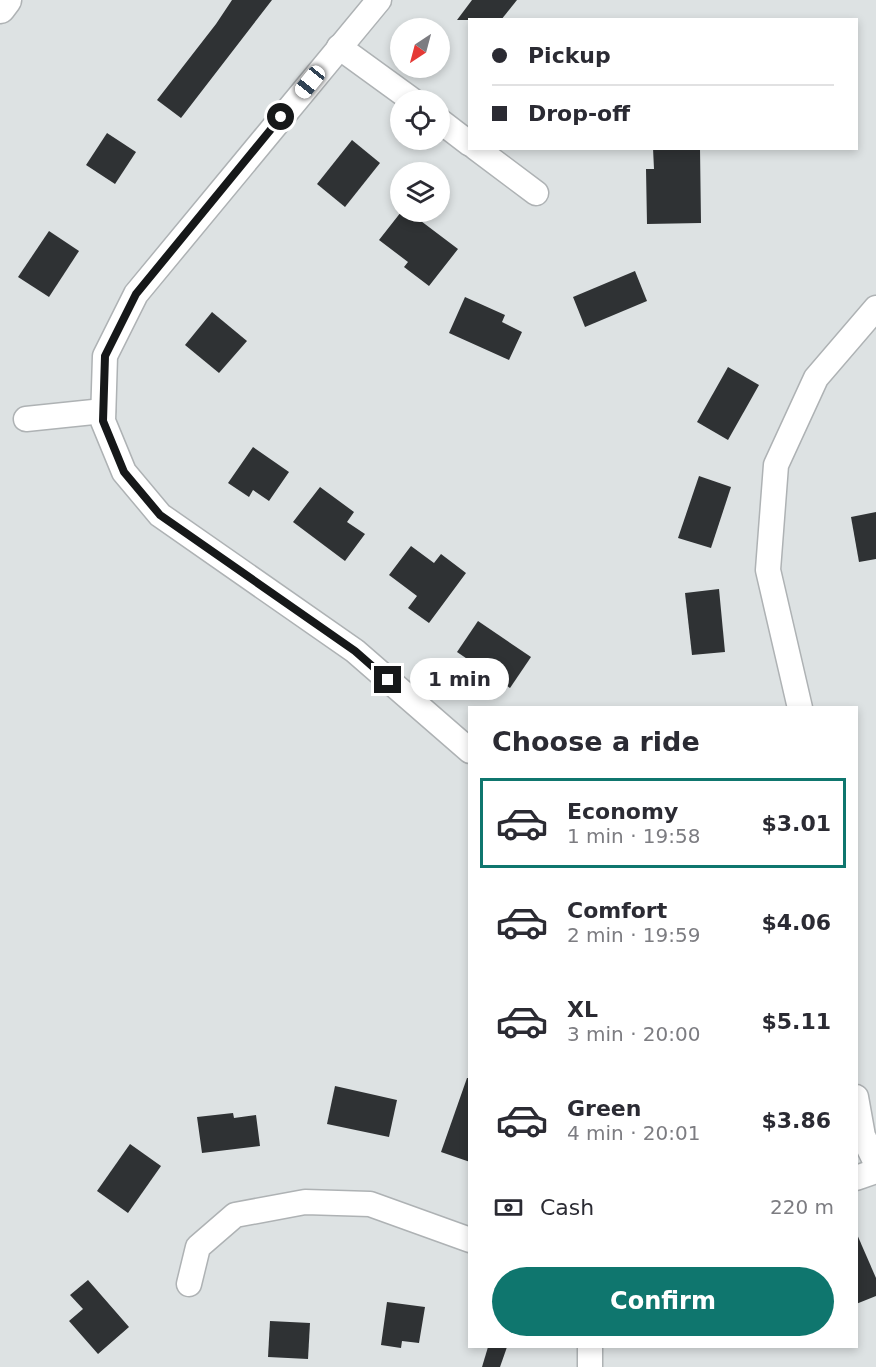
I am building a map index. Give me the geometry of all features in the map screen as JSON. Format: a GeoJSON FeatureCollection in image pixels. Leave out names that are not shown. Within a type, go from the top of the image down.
{"type":"FeatureCollection","features":[{"type":"Feature","properties":{"kind":"street"},"geometry":{"type":"LineString","coordinates":[[0,8],[6,0]]}},
{"type":"Feature","properties":{"kind":"street"},"geometry":{"type":"LineString","coordinates":[[379,0],[136,294],[105,356],[103,421],[124,472],[160,515],[355,651],[468,749]]}},
{"type":"Feature","properties":{"kind":"street"},"geometry":{"type":"LineString","coordinates":[[339,47],[398,90]]}},
{"type":"Feature","properties":{"kind":"street"},"geometry":{"type":"LineString","coordinates":[[450,129],[468,142]]}},
{"type":"Feature","properties":{"kind":"street"},"geometry":{"type":"LineString","coordinates":[[479,150],[536,193]]}},
{"type":"Feature","properties":{"kind":"street"},"geometry":{"type":"LineString","coordinates":[[800,706],[768,570],[776,465],[816,378],[876,308]]}},
{"type":"Feature","properties":{"kind":"street"},"geometry":{"type":"LineString","coordinates":[[26,419],[103,411]]}},
{"type":"Feature","properties":{"kind":"street"},"geometry":{"type":"LineString","coordinates":[[858,1108],[863,1136],[876,1163]]}},
{"type":"Feature","properties":{"kind":"street"},"geometry":{"type":"LineString","coordinates":[[858,1177],[876,1171]]}},
{"type":"Feature","properties":{"kind":"street"},"geometry":{"type":"LineString","coordinates":[[189,1284],[198,1247],[235,1215],[305,1202],[370,1204],[468,1239]]}},
{"type":"Feature","properties":{"kind":"street"},"geometry":{"type":"LineString","coordinates":[[590,1348],[590,1367]]}},
{"type":"Feature","properties":{"kind":"building"},"geometry":{"type":"Polygon","coordinates":[[[232,0],[272,0],[181,118],[157,100],[232,0]]]}},
{"type":"Feature","properties":{"kind":"building"},"geometry":{"type":"Polygon","coordinates":[[[472,0],[517,0],[503,18],[457,20],[472,0]]]}},
{"type":"Feature","properties":{"kind":"building"},"geometry":{"type":"Polygon","coordinates":[[[107,133],[136,152],[115,184],[86,165],[107,133]]]}},
{"type":"Feature","properties":{"kind":"building"},"geometry":{"type":"Polygon","coordinates":[[[352,140],[380,163],[345,207],[317,184],[352,140]]]}},
{"type":"Feature","properties":{"kind":"building"},"geometry":{"type":"Polygon","coordinates":[[[653,150],[700,150],[701,223],[647,224],[646,169],[654,169],[653,150]]]}},
{"type":"Feature","properties":{"kind":"building"},"geometry":{"type":"Polygon","coordinates":[[[393,222],[422,222],[458,249],[429,286],[404,267],[408,262],[379,240],[393,222]]]}},
{"type":"Feature","properties":{"kind":"building"},"geometry":{"type":"Polygon","coordinates":[[[49,231],[79,251],[49,297],[18,277],[49,231]]]}},
{"type":"Feature","properties":{"kind":"building"},"geometry":{"type":"Polygon","coordinates":[[[635,271],[647,301],[585,327],[573,297],[635,271]]]}},
{"type":"Feature","properties":{"kind":"building"},"geometry":{"type":"Polygon","coordinates":[[[465,297],[505,315],[502,322],[522,332],[509,360],[449,333],[465,297]]]}},
{"type":"Feature","properties":{"kind":"building"},"geometry":{"type":"Polygon","coordinates":[[[212,312],[247,341],[219,373],[185,345],[212,312]]]}},
{"type":"Feature","properties":{"kind":"building"},"geometry":{"type":"Polygon","coordinates":[[[728,367],[759,385],[728,440],[697,422],[728,367]]]}},
{"type":"Feature","properties":{"kind":"building"},"geometry":{"type":"Polygon","coordinates":[[[253,447],[289,472],[269,501],[253,490],[249,497],[228,483],[253,447]]]}},
{"type":"Feature","properties":{"kind":"building"},"geometry":{"type":"Polygon","coordinates":[[[699,476],[731,487],[711,548],[678,538],[699,476]]]}},
{"type":"Feature","properties":{"kind":"building"},"geometry":{"type":"Polygon","coordinates":[[[320,487],[354,512],[347,522],[365,534],[345,561],[293,522],[320,487]]]}},
{"type":"Feature","properties":{"kind":"building"},"geometry":{"type":"Polygon","coordinates":[[[876,512],[876,559],[859,562],[851,517],[876,512]]]}},
{"type":"Feature","properties":{"kind":"building"},"geometry":{"type":"Polygon","coordinates":[[[411,546],[434,563],[441,554],[466,573],[429,623],[408,608],[417,596],[389,575],[411,546]]]}},
{"type":"Feature","properties":{"kind":"building"},"geometry":{"type":"Polygon","coordinates":[[[719,589],[725,652],[692,655],[685,593],[719,589]]]}},
{"type":"Feature","properties":{"kind":"building"},"geometry":{"type":"Polygon","coordinates":[[[478,621],[531,657],[510,688],[457,652],[478,621]]]}},
{"type":"Feature","properties":{"kind":"building"},"geometry":{"type":"Polygon","coordinates":[[[467,1078],[468,1078],[468,1161],[441,1152],[467,1078]]]}},
{"type":"Feature","properties":{"kind":"building"},"geometry":{"type":"Polygon","coordinates":[[[335,1086],[397,1100],[389,1137],[327,1124],[335,1086]]]}},
{"type":"Feature","properties":{"kind":"building"},"geometry":{"type":"Polygon","coordinates":[[[233,1113],[234,1118],[256,1115],[260,1146],[202,1153],[197,1117],[233,1113]]]}},
{"type":"Feature","properties":{"kind":"building"},"geometry":{"type":"Polygon","coordinates":[[[130,1144],[161,1166],[128,1213],[97,1191],[130,1144]]]}},
{"type":"Feature","properties":{"kind":"building"},"geometry":{"type":"Polygon","coordinates":[[[858,1237],[876,1278],[876,1296],[858,1303],[858,1237]]]}},
{"type":"Feature","properties":{"kind":"building"},"geometry":{"type":"Polygon","coordinates":[[[88,1280],[129,1327],[98,1354],[69,1321],[83,1309],[70,1295],[88,1280]]]}},
{"type":"Feature","properties":{"kind":"building"},"geometry":{"type":"Polygon","coordinates":[[[387,1302],[425,1307],[419,1343],[402,1341],[401,1348],[381,1345],[387,1302]]]}},
{"type":"Feature","properties":{"kind":"building"},"geometry":{"type":"Polygon","coordinates":[[[270,1321],[310,1323],[308,1359],[268,1357],[270,1321]]]}},
{"type":"Feature","properties":{"kind":"building"},"geometry":{"type":"Polygon","coordinates":[[[488,1348],[507,1348],[500,1367],[482,1367],[488,1348]]]}},
{"type":"Feature","properties":{"kind":"route"},"geometry":{"type":"LineString","coordinates":[[281,117],[136,294],[105,356],[103,421],[124,472],[160,515],[355,651],[388,680]]}}]}
